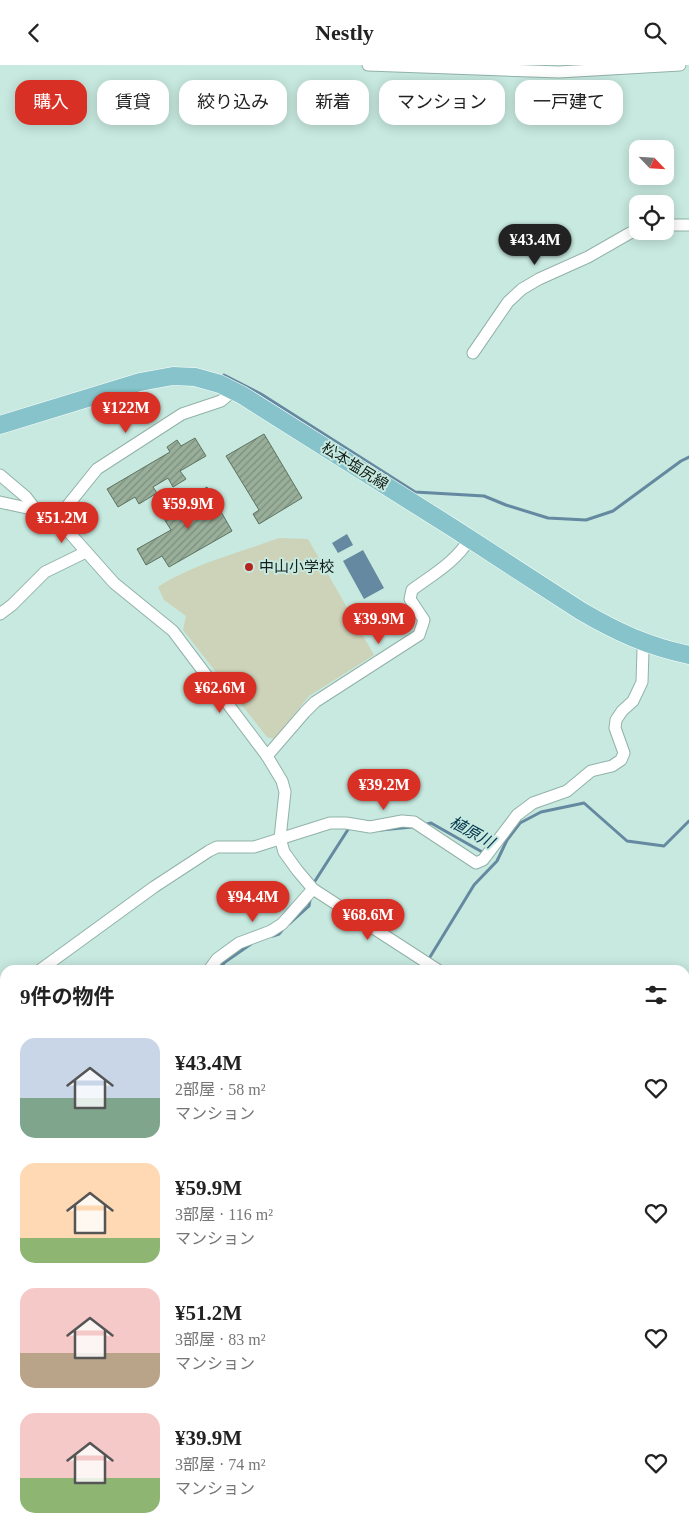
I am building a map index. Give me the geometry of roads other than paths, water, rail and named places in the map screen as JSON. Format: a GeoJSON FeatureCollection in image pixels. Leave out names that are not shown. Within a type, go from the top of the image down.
{"type":"FeatureCollection","features":[{"type":"Feature","properties":{"kind":"main road","name":"松本塩尻線"},"geometry":{"type":"LineString","coordinates":[[0,425],[140,382],[173,376],[195,377],[220,384],[266,410],[470,538],[580,611],[612,629],[644,643],[689,655]]}},
{"type":"Feature","properties":{"kind":"street"},"geometry":{"type":"LineString","coordinates":[[368,65],[560,72],[680,65]]}},
{"type":"Feature","properties":{"kind":"street"},"geometry":{"type":"LineString","coordinates":[[674,225],[689,225]]}},
{"type":"Feature","properties":{"kind":"street"},"geometry":{"type":"LineString","coordinates":[[473,353],[508,302],[522,289],[539,279],[588,257],[629,234]]}},
{"type":"Feature","properties":{"kind":"street"},"geometry":{"type":"LineString","coordinates":[[56,520],[97,469],[182,414],[221,401],[233,391]]}},
{"type":"Feature","properties":{"kind":"street"},"geometry":{"type":"LineString","coordinates":[[0,475],[26,497],[36,511]]}},
{"type":"Feature","properties":{"kind":"street"},"geometry":{"type":"LineString","coordinates":[[0,502],[36,511],[56,520],[114,583],[173,631],[267,756],[282,781],[285,792],[280,838],[284,852],[297,870],[313,889],[430,965]]}},
{"type":"Feature","properties":{"kind":"street"},"geometry":{"type":"LineString","coordinates":[[267,756],[315,702],[419,635],[424,620],[410,599],[412,590],[451,561],[470,538]]}},
{"type":"Feature","properties":{"kind":"street"},"geometry":{"type":"LineString","coordinates":[[0,613],[12,605],[45,572],[86,552]]}},
{"type":"Feature","properties":{"kind":"street"},"geometry":{"type":"LineString","coordinates":[[47,965],[154,887],[217,847],[254,847],[330,823],[346,823],[370,827],[402,821],[414,822],[476,863],[483,860],[517,815],[533,803],[567,791],[591,771],[612,766],[620,760],[624,753],[615,728],[616,720],[622,711],[633,701],[642,682],[642,650],[644,643]]}},
{"type":"Feature","properties":{"kind":"street"},"geometry":{"type":"LineString","coordinates":[[213,965],[217,959],[239,943],[271,931],[282,923],[313,889]]}},
{"type":"Feature","properties":{"kind":"water"},"geometry":{"type":"Polygon","coordinates":[[[347,534],[353,545],[338,553],[332,543],[347,534]]]}},
{"type":"Feature","properties":{"kind":"water"},"geometry":{"type":"Polygon","coordinates":[[[363,550],[384,588],[364,599],[343,561],[363,550]]]}},
{"type":"Feature","properties":{"kind":"waterway"},"geometry":{"type":"LineString","coordinates":[[224,375],[261,394],[415,492],[484,496],[548,518],[586,520],[613,511],[689,457]]}},
{"type":"Feature","properties":{"kind":"waterway"},"geometry":{"type":"LineString","coordinates":[[430,957],[474,885],[497,861],[507,840],[520,823],[541,812],[584,803],[627,841],[664,846],[689,821]]}},
{"type":"Feature","properties":{"kind":"waterway","name":"植原川"},"geometry":{"type":"LineString","coordinates":[[423,825],[431,823],[484,853]]}},
{"type":"Feature","properties":{"kind":"waterway","name":"植原川"},"geometry":{"type":"LineString","coordinates":[[381,830],[412,827]]}},
{"type":"Feature","properties":{"kind":"waterway","name":"植原川"},"geometry":{"type":"LineString","coordinates":[[315,881],[350,828]]}},
{"type":"Feature","properties":{"kind":"waterway","name":"植原川"},"geometry":{"type":"LineString","coordinates":[[289,924],[309,906],[310,900]]}},
{"type":"Feature","properties":{"kind":"waterway","name":"植原川"},"geometry":{"type":"LineString","coordinates":[[273,936],[279,934],[284,928]]}},
{"type":"Feature","properties":{"kind":"waterway","name":"植原川"},"geometry":{"type":"LineString","coordinates":[[222,965],[251,944]]}},
{"type":"Feature","properties":{"kind":"place","name":"中山小学校"},"geometry":{"type":"Point","coordinates":[249,567]}}]}
